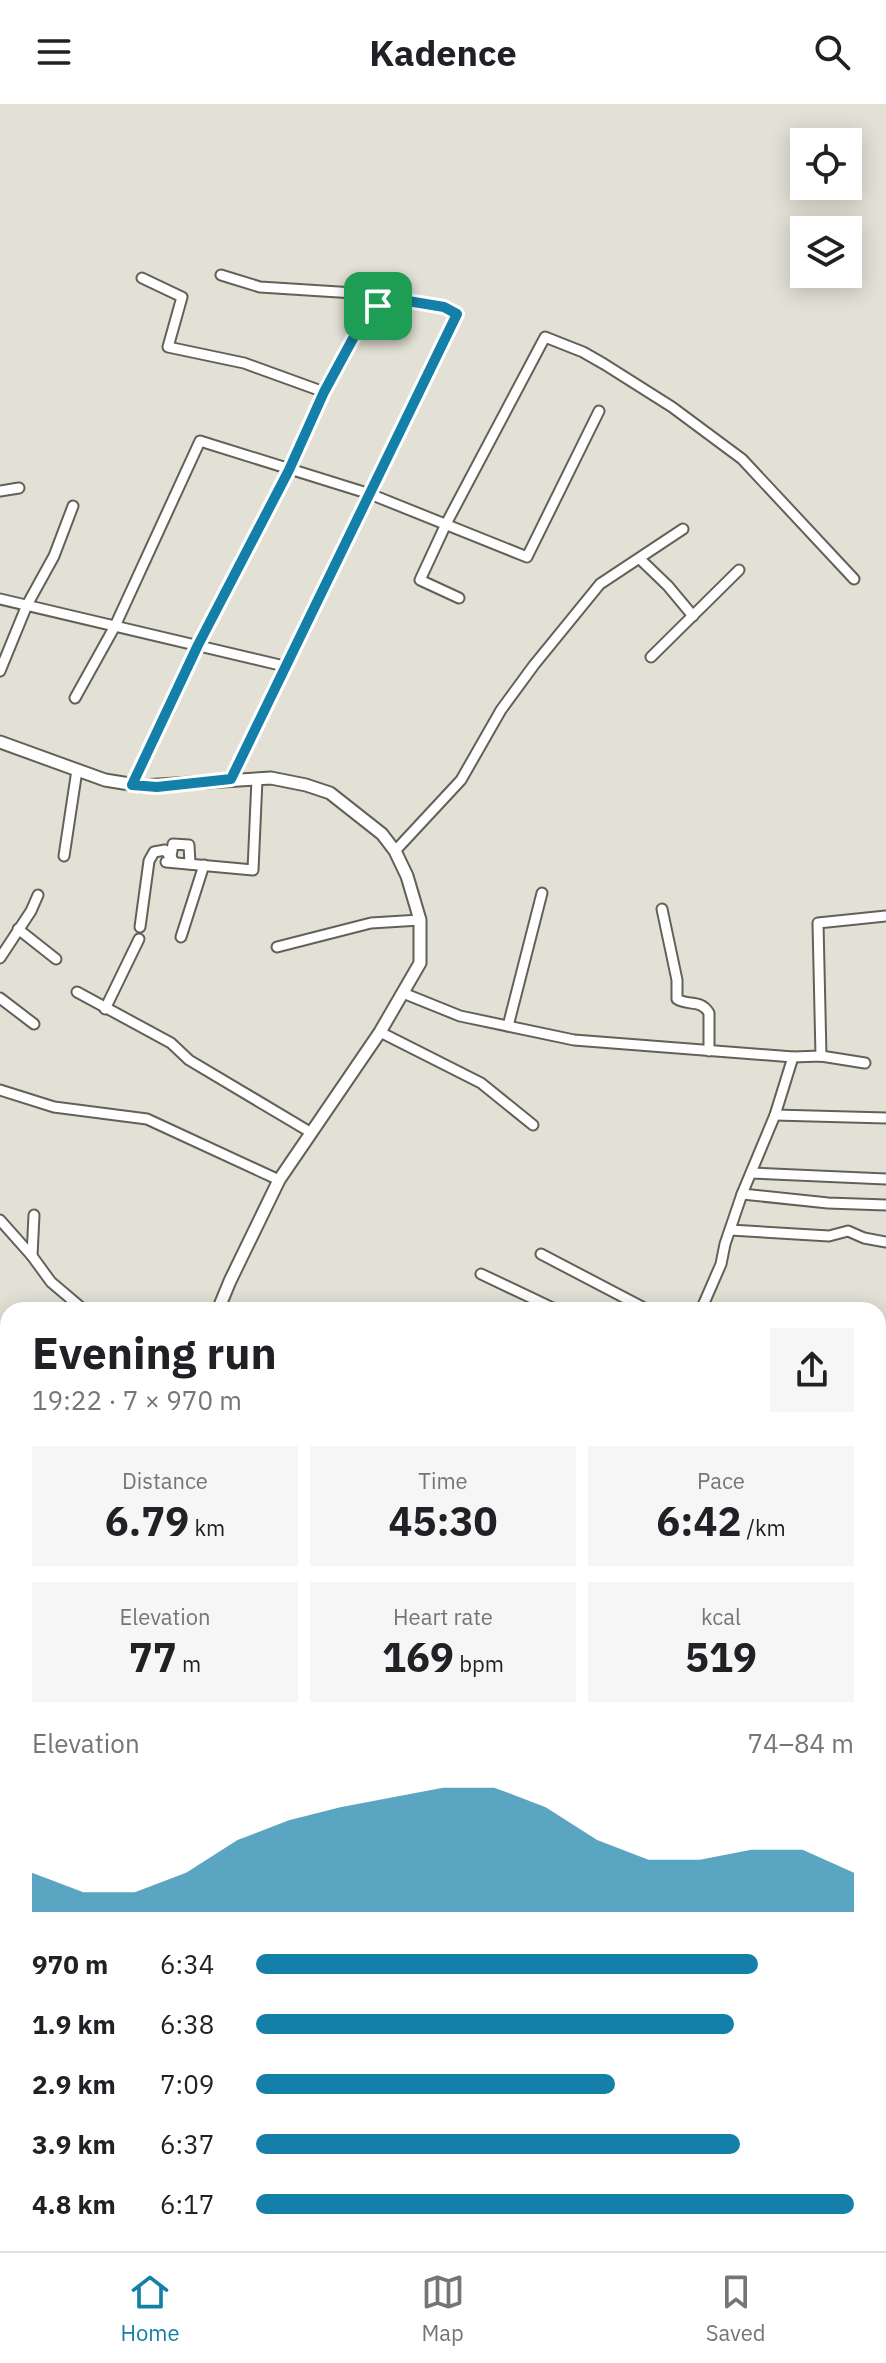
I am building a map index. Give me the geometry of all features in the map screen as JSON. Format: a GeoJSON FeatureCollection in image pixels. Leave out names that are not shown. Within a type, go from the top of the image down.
{"type":"FeatureCollection","features":[{"type":"Feature","properties":{"kind":"street"},"geometry":{"type":"LineString","coordinates":[[221,275],[260,287],[384,297],[444,307],[457,314],[231,779]]}},
{"type":"Feature","properties":{"kind":"street"},"geometry":{"type":"LineString","coordinates":[[142,278],[182,297],[168,347],[244,363],[324,392]]}},
{"type":"Feature","properties":{"kind":"street"},"geometry":{"type":"LineString","coordinates":[[132,785],[198,645],[289,470],[324,392],[369,309],[378,306],[384,297]]}},
{"type":"Feature","properties":{"kind":"street"},"geometry":{"type":"LineString","coordinates":[[459,598],[420,580],[446,524],[545,337],[604,364],[672,407],[742,459],[854,579]]}},
{"type":"Feature","properties":{"kind":"street"},"geometry":{"type":"LineString","coordinates":[[75,698],[115,626],[200,441],[370,494],[527,557],[599,411]]}},
{"type":"Feature","properties":{"kind":"street"},"geometry":{"type":"LineString","coordinates":[[0,491],[19,488]]}},
{"type":"Feature","properties":{"kind":"street"},"geometry":{"type":"LineString","coordinates":[[0,671],[27,605],[54,556],[73,506]]}},
{"type":"Feature","properties":{"kind":"street"},"geometry":{"type":"LineString","coordinates":[[395,851],[461,780],[501,710],[600,584],[683,529]]}},
{"type":"Feature","properties":{"kind":"street"},"geometry":{"type":"LineString","coordinates":[[640,559],[693,616]]}},
{"type":"Feature","properties":{"kind":"street"},"geometry":{"type":"LineString","coordinates":[[651,657],[739,570]]}},
{"type":"Feature","properties":{"kind":"street"},"geometry":{"type":"LineString","coordinates":[[0,599],[284,666]]}},
{"type":"Feature","properties":{"kind":"street"},"geometry":{"type":"LineString","coordinates":[[0,742],[105,780],[132,785],[157,787],[257,779],[289,781],[330,793],[382,834],[395,851],[407,876],[420,920],[420,963],[380,1032],[279,1180],[221,1302]]}},
{"type":"Feature","properties":{"kind":"street"},"geometry":{"type":"LineString","coordinates":[[64,856],[77,770]]}},
{"type":"Feature","properties":{"kind":"street"},"geometry":{"type":"LineString","coordinates":[[170,862],[253,870],[257,779]]}},
{"type":"Feature","properties":{"kind":"street"},"geometry":{"type":"LineString","coordinates":[[170,862],[173,844],[189,845],[190,864]]}},
{"type":"Feature","properties":{"kind":"street"},"geometry":{"type":"LineString","coordinates":[[140,927],[149,861],[154,852],[165,850],[170,862]]}},
{"type":"Feature","properties":{"kind":"street"},"geometry":{"type":"LineString","coordinates":[[181,937],[204,865]]}},
{"type":"Feature","properties":{"kind":"street"},"geometry":{"type":"LineString","coordinates":[[508,1026],[542,893]]}},
{"type":"Feature","properties":{"kind":"street"},"geometry":{"type":"LineString","coordinates":[[0,958],[38,895]]}},
{"type":"Feature","properties":{"kind":"street"},"geometry":{"type":"LineString","coordinates":[[662,909],[677,980],[677,999],[707,1008],[709,1051]]}},
{"type":"Feature","properties":{"kind":"street"},"geometry":{"type":"LineString","coordinates":[[821,1056],[818,923],[886,916]]}},
{"type":"Feature","properties":{"kind":"street"},"geometry":{"type":"LineString","coordinates":[[277,947],[371,923],[420,920]]}},
{"type":"Feature","properties":{"kind":"street"},"geometry":{"type":"LineString","coordinates":[[18,929],[56,959]]}},
{"type":"Feature","properties":{"kind":"street"},"geometry":{"type":"LineString","coordinates":[[105,1009],[139,939]]}},
{"type":"Feature","properties":{"kind":"street"},"geometry":{"type":"LineString","coordinates":[[77,992],[171,1043],[189,1060],[310,1132]]}},
{"type":"Feature","properties":{"kind":"street"},"geometry":{"type":"LineString","coordinates":[[403,993],[460,1016],[574,1040],[793,1057],[821,1056],[865,1063]]}},
{"type":"Feature","properties":{"kind":"street"},"geometry":{"type":"LineString","coordinates":[[0,998],[34,1024]]}},
{"type":"Feature","properties":{"kind":"street"},"geometry":{"type":"LineString","coordinates":[[380,1032],[481,1083],[533,1125]]}},
{"type":"Feature","properties":{"kind":"street"},"geometry":{"type":"LineString","coordinates":[[704,1302],[721,1264],[742,1194],[775,1115],[793,1057]]}},
{"type":"Feature","properties":{"kind":"street"},"geometry":{"type":"LineString","coordinates":[[0,1090],[54,1107],[147,1119],[279,1180]]}},
{"type":"Feature","properties":{"kind":"street"},"geometry":{"type":"LineString","coordinates":[[775,1115],[886,1118]]}},
{"type":"Feature","properties":{"kind":"street"},"geometry":{"type":"LineString","coordinates":[[751,1173],[886,1179]]}},
{"type":"Feature","properties":{"kind":"street"},"geometry":{"type":"LineString","coordinates":[[742,1194],[828,1203],[886,1205]]}},
{"type":"Feature","properties":{"kind":"street"},"geometry":{"type":"LineString","coordinates":[[32,1256],[34,1215]]}},
{"type":"Feature","properties":{"kind":"street"},"geometry":{"type":"LineString","coordinates":[[0,1220],[51,1282],[75,1302]]}},
{"type":"Feature","properties":{"kind":"street"},"geometry":{"type":"LineString","coordinates":[[730,1230],[829,1236],[848,1231],[886,1242]]}},
{"type":"Feature","properties":{"kind":"street"},"geometry":{"type":"LineString","coordinates":[[541,1254],[633,1302]]}},
{"type":"Feature","properties":{"kind":"street"},"geometry":{"type":"LineString","coordinates":[[481,1274],[540,1302]]}},
{"type":"Feature","properties":{"kind":"route"},"geometry":{"type":"LineString","coordinates":[[384,297],[444,307],[457,314],[231,779],[157,787],[132,785],[198,645],[289,470],[324,392],[369,309],[378,306],[384,297]]}}]}
